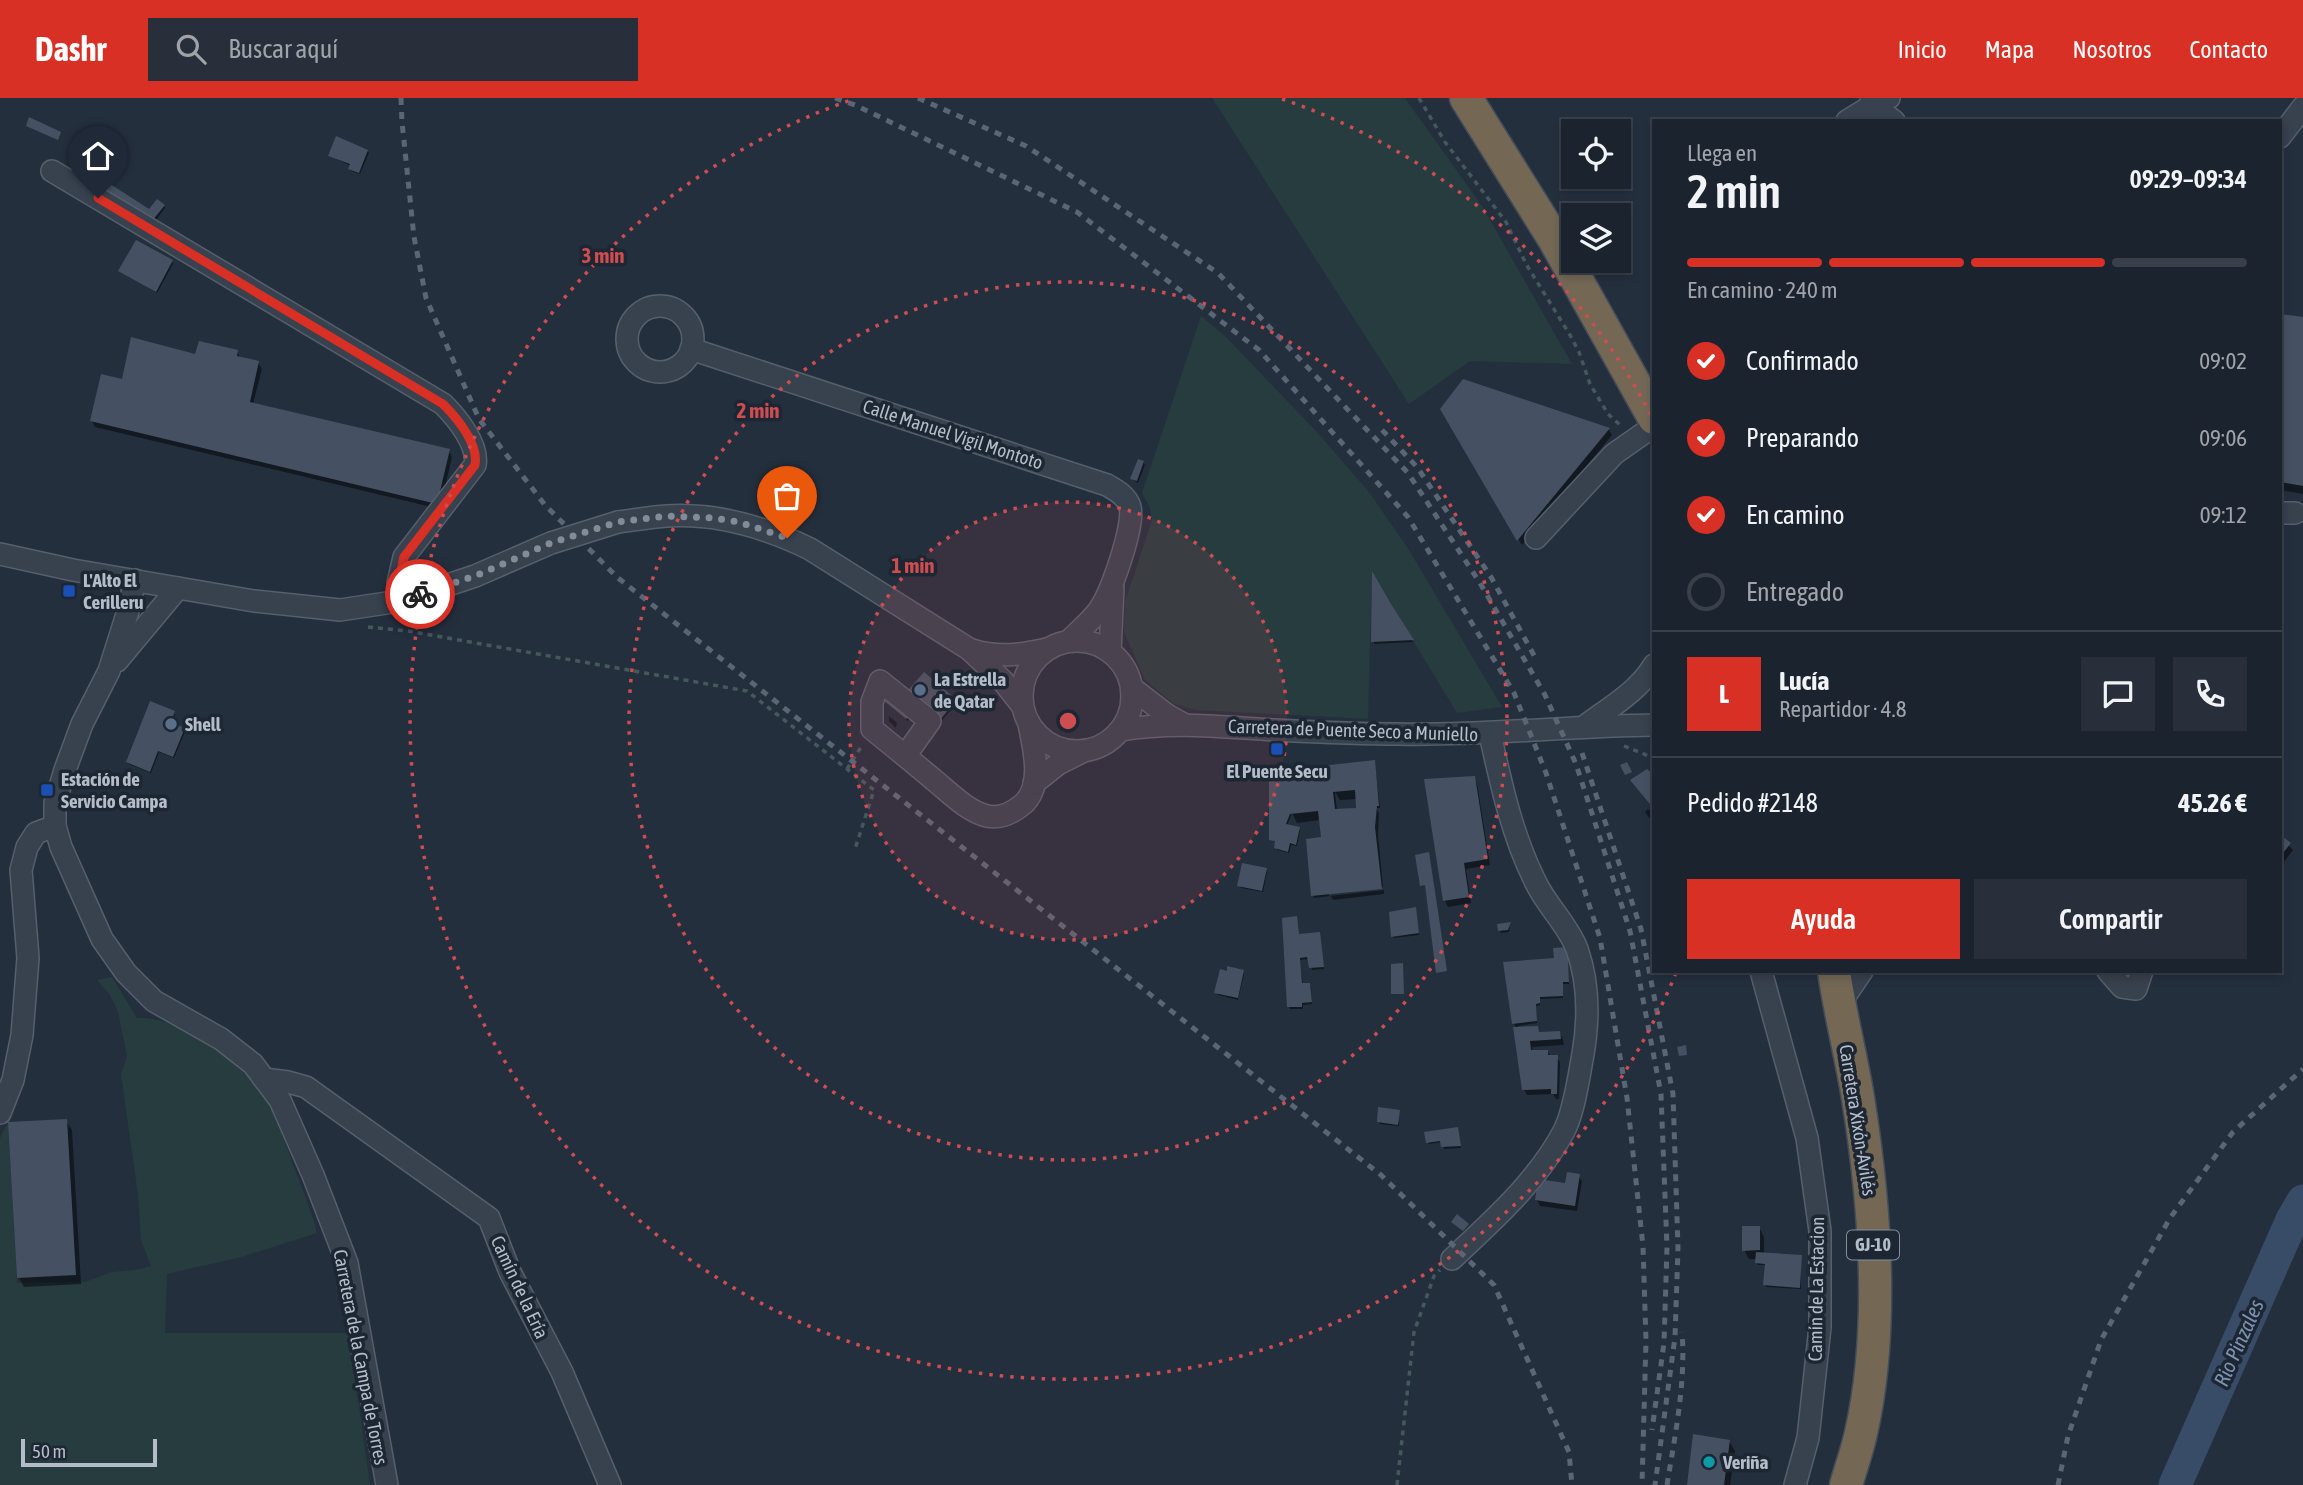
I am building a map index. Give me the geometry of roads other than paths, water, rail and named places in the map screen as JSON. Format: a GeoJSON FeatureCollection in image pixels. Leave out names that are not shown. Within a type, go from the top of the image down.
{"type":"FeatureCollection","features":[{"type":"Feature","properties":{"kind":"highway"},"geometry":{"type":"LineString","coordinates":[[1466,98],[1554,239],[1636,386],[1644,428]]}},
{"type":"Feature","properties":{"kind":"highway","name":"Carretera Xixón-Avilés"},"geometry":{"type":"LineString","coordinates":[[1832,973],[1858,1097],[1872,1213],[1874,1311],[1870,1376],[1861,1432],[1846,1485]]}},
{"type":"Feature","properties":{"kind":"street"},"geometry":{"type":"LineString","coordinates":[[1850,119],[1877,100],[1892,119]]}},
{"type":"Feature","properties":{"kind":"street"},"geometry":{"type":"LineString","coordinates":[[2282,134],[2303,107]]}},
{"type":"Feature","properties":{"kind":"street"},"geometry":{"type":"LineString","coordinates":[[52,171],[443,404],[457,418],[477,456],[475,465],[404,557],[398,583],[400,601]]}},
{"type":"Feature","properties":{"kind":"street","name":"Calle Manuel Vigil Montoto"},"geometry":{"type":"LineString","coordinates":[[691,349],[1107,485],[1121,493],[1130,505],[1131,519],[1113,584],[1099,610],[1069,641]]}},
{"type":"Feature","properties":{"kind":"street"},"geometry":{"type":"LineString","coordinates":[[1536,538],[1614,454],[1644,428]]}},
{"type":"Feature","properties":{"kind":"street"},"geometry":{"type":"LineString","coordinates":[[0,554],[178,588],[340,610],[400,601],[475,576],[551,543],[618,522],[666,516],[739,522],[810,549],[969,649],[1003,681],[1021,704],[1029,724],[1035,766],[1034,783],[1026,802],[1012,814],[989,817],[968,808],[872,729],[872,702],[880,681],[930,721],[905,756]]}},
{"type":"Feature","properties":{"kind":"street","name":"Carretera de la Campa de Torres"},"geometry":{"type":"LineString","coordinates":[[135,580],[109,671],[82,724],[55,803],[55,825],[61,847],[102,939],[127,973],[154,1001],[221,1039],[253,1064],[280,1100],[347,1263],[387,1485]]}},
{"type":"Feature","properties":{"kind":"street","name":"Calle Manuel Vigil Montoto"},"geometry":{"type":"LineString","coordinates":[[1111,652],[1113,584]]}},
{"type":"Feature","properties":{"kind":"street","name":"Carretera de la Campa de Torres"},"geometry":{"type":"LineString","coordinates":[[109,671],[178,588]]}},
{"type":"Feature","properties":{"kind":"street"},"geometry":{"type":"LineString","coordinates":[[969,649],[992,656],[1021,655],[1069,641],[1091,643],[1111,652],[1125,669],[1132,688],[1130,711],[1121,730],[1104,744],[1058,764],[1034,783]]}},
{"type":"Feature","properties":{"kind":"street"},"geometry":{"type":"LineString","coordinates":[[1021,704],[1023,682],[1032,663],[1049,648]]}},
{"type":"Feature","properties":{"kind":"street"},"geometry":{"type":"LineString","coordinates":[[1585,726],[1629,694],[1652,668]]}},
{"type":"Feature","properties":{"kind":"street","name":"Carretera de Puente Seco a Muniello"},"geometry":{"type":"LineString","coordinates":[[1132,688],[1183,724],[1399,734],[1490,734],[1607,726]]}},
{"type":"Feature","properties":{"kind":"street"},"geometry":{"type":"LineString","coordinates":[[1029,724],[1043,740],[1062,750],[1084,751]]}},
{"type":"Feature","properties":{"kind":"street"},"geometry":{"type":"LineString","coordinates":[[1121,730],[1183,724]]}},
{"type":"Feature","properties":{"kind":"street"},"geometry":{"type":"LineString","coordinates":[[1607,726],[1652,725]]}},
{"type":"Feature","properties":{"kind":"street"},"geometry":{"type":"LineString","coordinates":[[1607,726],[1652,737]]}},
{"type":"Feature","properties":{"kind":"street"},"geometry":{"type":"LineString","coordinates":[[1452,1259],[1509,1205],[1565,1130],[1578,1081],[1588,1026],[1587,990],[1577,947],[1535,882],[1506,804],[1490,734]]}},
{"type":"Feature","properties":{"kind":"street"},"geometry":{"type":"LineString","coordinates":[[0,1113],[13,1080],[22,1035],[28,958],[21,870],[27,848],[36,833],[55,825]]}},
{"type":"Feature","properties":{"kind":"street","name":"Camín de La Estacion"},"geometry":{"type":"LineString","coordinates":[[1762,973],[1807,1138],[1820,1231],[1820,1326],[1808,1438],[1795,1485]]}},
{"type":"Feature","properties":{"kind":"street"},"geometry":{"type":"LineString","coordinates":[[1839,1004],[1861,973]]}},
{"type":"Feature","properties":{"kind":"street"},"geometry":{"type":"LineString","coordinates":[[2110,973],[2122,987],[2136,989],[2142,973]]}},
{"type":"Feature","properties":{"kind":"street","name":"Camín de la Ería"},"geometry":{"type":"LineString","coordinates":[[264,1079],[306,1087],[489,1218],[510,1272],[562,1372],[611,1485]]}},
{"type":"Feature","properties":{"kind":"waterway","name":"Rio Pinzales"},"geometry":{"type":"LineString","coordinates":[[2175,1485],[2292,1220],[2303,1201]]}},
{"type":"Feature","properties":{"kind":"railway"},"geometry":{"type":"LineString","coordinates":[[401,98],[414,237],[426,298],[479,419],[545,505],[618,578],[1381,1175],[1494,1285],[1569,1452],[1572,1485]]}},
{"type":"Feature","properties":{"kind":"railway"},"geometry":{"type":"LineString","coordinates":[[835,98],[855,105],[1077,212],[1259,350],[1408,517],[1514,693],[1546,773],[1600,938],[1627,1098],[1643,1246],[1646,1341],[1642,1485]]}},
{"type":"Feature","properties":{"kind":"railway"},"geometry":{"type":"LineString","coordinates":[[918,98],[1026,146],[1218,273],[1408,473],[1480,583],[1545,695],[1576,764],[1630,931],[1661,1094],[1667,1247],[1664,1343],[1652,1430]]}},
{"type":"Feature","properties":{"kind":"railway"},"geometry":{"type":"LineString","coordinates":[[1382,430],[1417,467],[1491,577],[1536,659]]}},
{"type":"Feature","properties":{"kind":"railway"},"geometry":{"type":"LineString","coordinates":[[1582,753],[1641,929],[1673,1094],[1678,1248],[1675,1337],[1655,1485]]}},
{"type":"Feature","properties":{"kind":"railway"},"geometry":{"type":"LineString","coordinates":[[2058,1485],[2068,1436],[2101,1340],[2170,1218],[2233,1132],[2303,1069]]}},
{"type":"Feature","properties":{"kind":"railway"},"geometry":{"type":"LineString","coordinates":[[1667,1485],[1681,1390],[1682,1332]]}},
{"type":"Feature","properties":{"kind":"place","name":"L'Alto El Cerilleru"},"geometry":{"type":"Point","coordinates":[69,591]}},
{"type":"Feature","properties":{"kind":"place","name":"La Estrella de Qatar"},"geometry":{"type":"Point","coordinates":[920,690]}},
{"type":"Feature","properties":{"kind":"place","name":"Shell"},"geometry":{"type":"Point","coordinates":[171,724]}},
{"type":"Feature","properties":{"kind":"place","name":"El Puente Secu"},"geometry":{"type":"Point","coordinates":[1277,749]}},
{"type":"Feature","properties":{"kind":"place","name":"Estación de Servicio Campa"},"geometry":{"type":"Point","coordinates":[47,790]}},
{"type":"Feature","properties":{"kind":"place","name":"Veriña"},"geometry":{"type":"Point","coordinates":[1709,1462]}}]}
